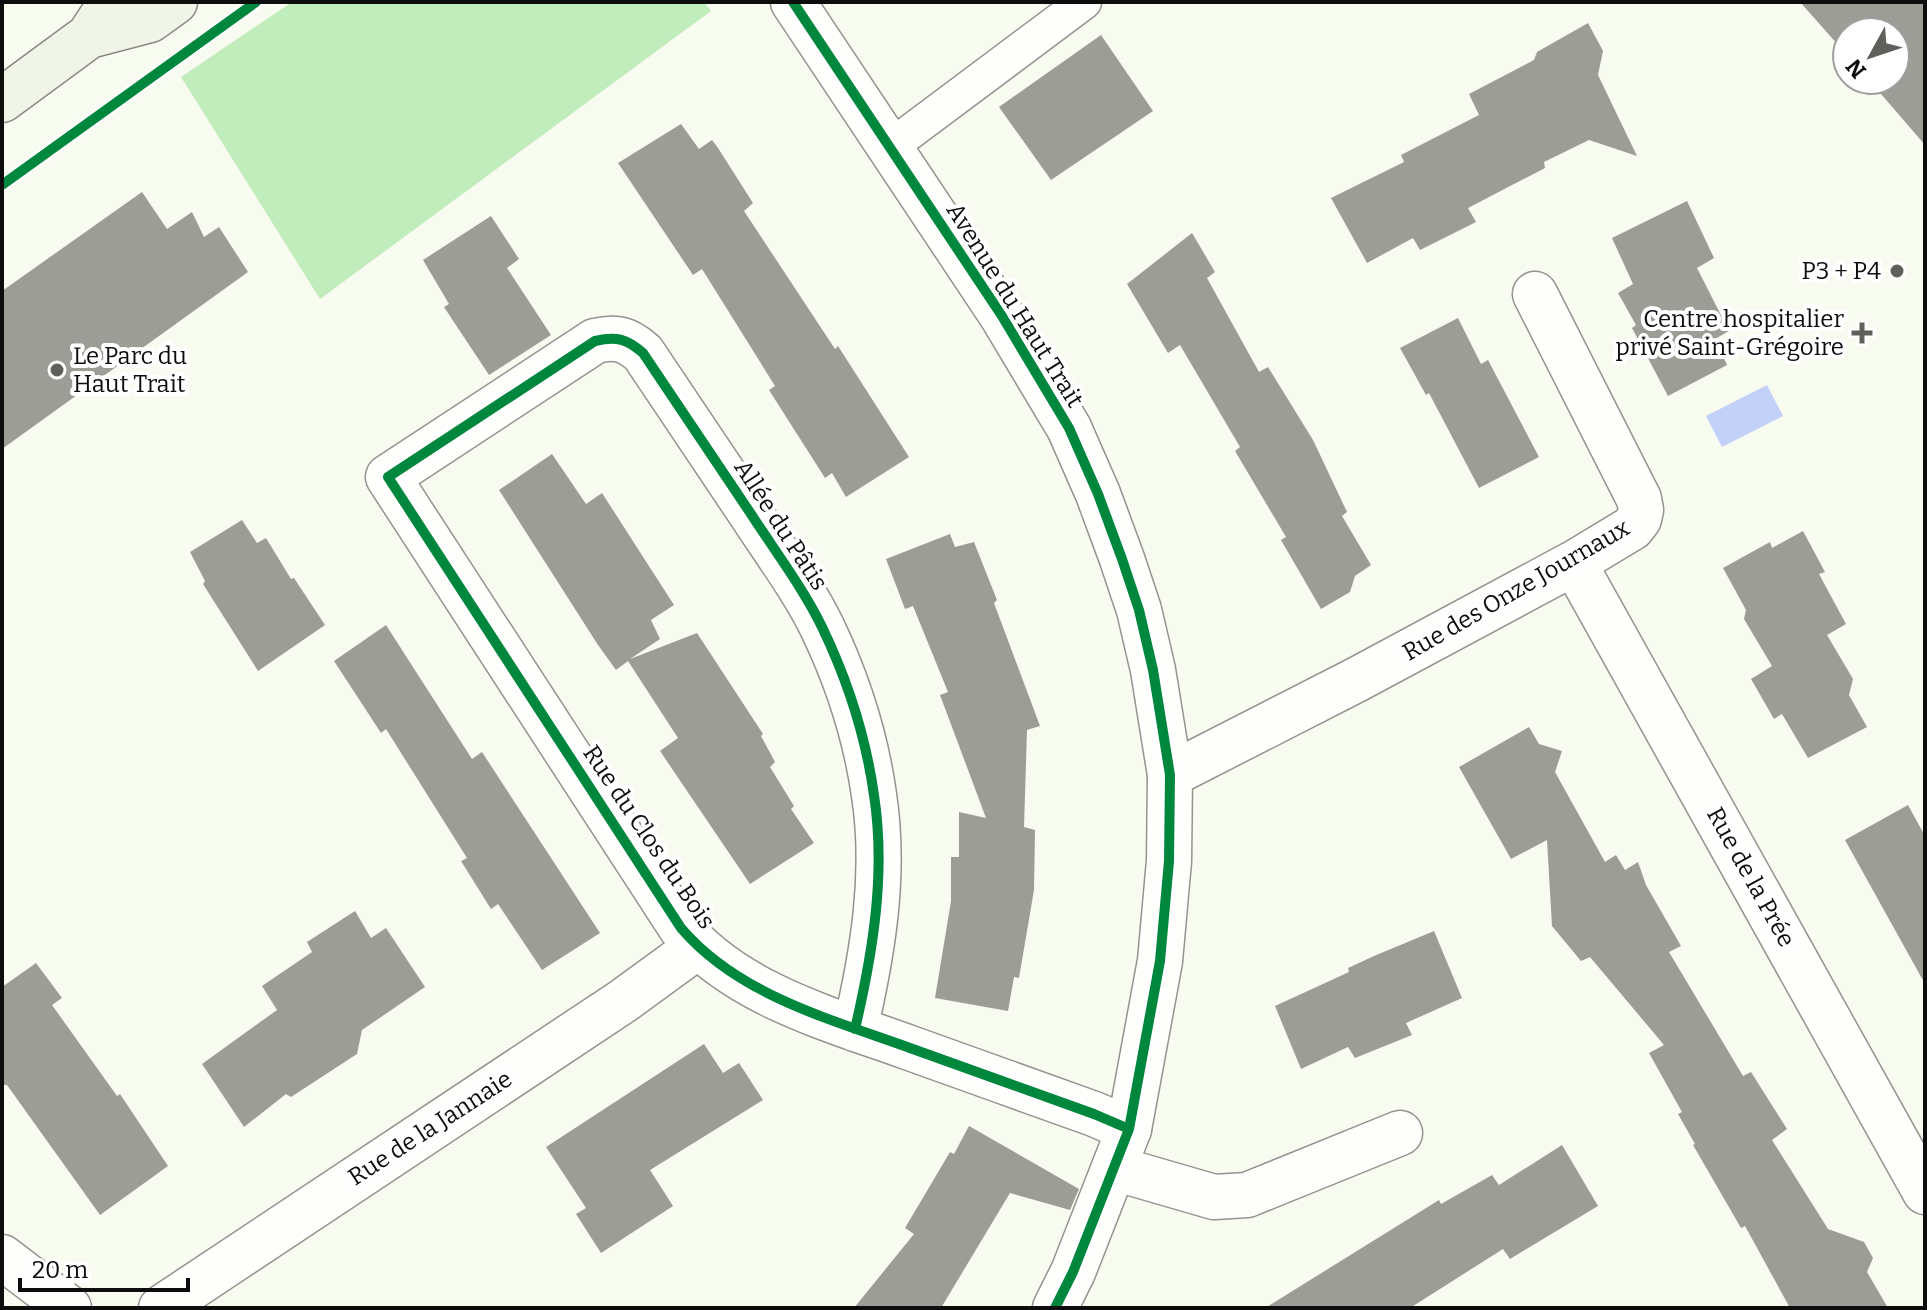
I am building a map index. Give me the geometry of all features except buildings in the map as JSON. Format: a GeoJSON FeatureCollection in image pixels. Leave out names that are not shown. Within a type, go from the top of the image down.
{"type":"FeatureCollection","features":[{"type":"Feature","properties":{"kind":"main road"},"geometry":{"type":"LineString","coordinates":[[2,100],[100,19],[150,20],[175,2]]}},
{"type":"Feature","properties":{"kind":"street","name":"Avenue du Haut Trait"},"geometry":{"type":"LineString","coordinates":[[793,2],[1034,369],[1069,428],[1098,494],[1139,610],[1153,670],[1170,775],[1169,861],[1160,961],[1121,1148],[1073,1272],[1055,1308]]}},
{"type":"Feature","properties":{"kind":"street","name":"Rue des Onze Journaux"},"geometry":{"type":"LineString","coordinates":[[1170,775],[1574,563],[1632,528],[1639,519],[1639,499],[1535,294]]}},
{"type":"Feature","properties":{"kind":"street","name":"Allée du Pâtis"},"geometry":{"type":"LineString","coordinates":[[388,477],[595,341],[611,337],[628,340],[643,353],[781,558],[822,626],[862,734],[875,796],[878,861],[876,914],[855,1029]]}},
{"type":"Feature","properties":{"kind":"street","name":"Rue du Clos du Bois"},"geometry":{"type":"LineString","coordinates":[[388,477],[681,928],[697,947],[722,968],[758,989],[855,1029],[1094,1114],[1121,1148],[1214,1197],[1247,1195],[1400,1133]]}},
{"type":"Feature","properties":{"kind":"street","name":"Rue de la Prée"},"geometry":{"type":"LineString","coordinates":[[1574,563],[1925,1192]]}},
{"type":"Feature","properties":{"kind":"street","name":"Rue de la Jannaie"},"geometry":{"type":"LineString","coordinates":[[161,1308],[623,1001],[697,947]]}},
{"type":"Feature","properties":{"kind":"street"},"geometry":{"type":"LineString","coordinates":[[2,1257],[69,1308]]}},
{"type":"Feature","properties":{"kind":"lane"},"geometry":{"type":"LineString","coordinates":[[890,147],[1084,2]]}},
{"type":"Feature","properties":{"kind":"green space"},"geometry":{"type":"Polygon","coordinates":[[[292,2],[704,2],[711,11],[320,299],[181,77],[292,2]]]}},
{"type":"Feature","properties":{"kind":"water"},"geometry":{"type":"Polygon","coordinates":[[[1767,385],[1783,416],[1722,447],[1706,416],[1767,385]]]}},
{"type":"Feature","properties":{"kind":"cycle path"},"geometry":{"type":"LineString","coordinates":[[2,185],[256,2]]}},
{"type":"Feature","properties":{"kind":"cycle path"},"geometry":{"type":"LineString","coordinates":[[793,2],[1002,316],[1069,428],[1122,559],[1139,610],[1153,670],[1170,775],[1169,861],[1160,961],[1129,1129],[1073,1272],[1055,1308]]}},
{"type":"Feature","properties":{"kind":"cycle path"},"geometry":{"type":"LineString","coordinates":[[855,1029],[861,1000],[867,971],[872,942],[879,854],[874,795],[866,752],[840,667],[798,584],[643,353],[621,340],[595,341],[388,477],[681,928],[730,971],[787,1002],[817,1015],[848,1026],[880,1037],[1094,1114],[1129,1129]]}},
{"type":"Feature","properties":{"kind":"place","name":"P3 + P4"},"geometry":{"type":"Point","coordinates":[1897,271]}},
{"type":"Feature","properties":{"kind":"place","name":"Centre hospitalier privé Saint-Grégoire"},"geometry":{"type":"Point","coordinates":[1862,333]}},
{"type":"Feature","properties":{"kind":"place","name":"Le Parc du Haut Trait"},"geometry":{"type":"Point","coordinates":[57,370]}}]}
